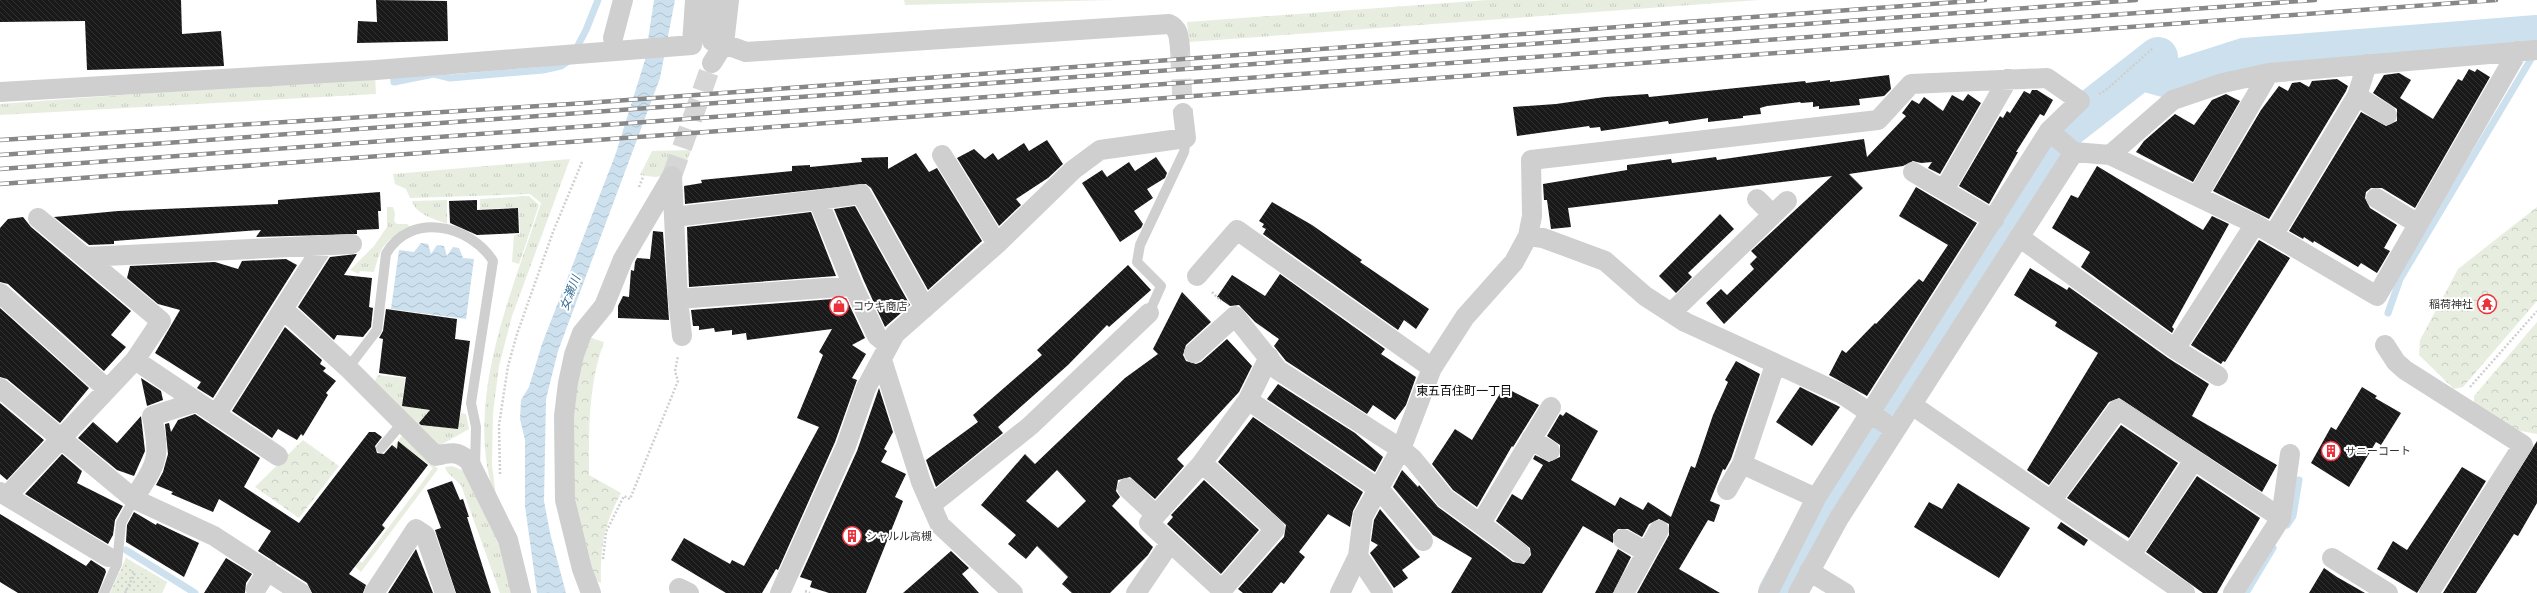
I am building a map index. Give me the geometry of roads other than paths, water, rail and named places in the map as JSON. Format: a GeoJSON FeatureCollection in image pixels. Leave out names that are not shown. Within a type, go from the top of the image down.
{"type":"FeatureCollection","features":[{"type":"Feature","properties":{"kind":"street"},"geometry":{"type":"LineString","coordinates":[[613,38],[623,0]]}},
{"type":"Feature","properties":{"kind":"street"},"geometry":{"type":"LineString","coordinates":[[0,92],[376,70],[692,46],[695,0]]}},
{"type":"Feature","properties":{"kind":"street"},"geometry":{"type":"LineString","coordinates":[[714,0],[718,36]]}},
{"type":"Feature","properties":{"kind":"street"},"geometry":{"type":"LineString","coordinates":[[718,36],[729,0]]}},
{"type":"Feature","properties":{"kind":"street"},"geometry":{"type":"LineString","coordinates":[[718,36],[746,52],[1169,24],[1175,26],[1178,32],[1180,49]]}},
{"type":"Feature","properties":{"kind":"street"},"geometry":{"type":"LineString","coordinates":[[2110,155],[2172,100],[2223,83],[2269,72],[2537,50]]}},
{"type":"Feature","properties":{"kind":"street"},"geometry":{"type":"LineString","coordinates":[[2060,140],[2110,155],[2198,195],[2274,234],[2377,296],[2518,51]]}},
{"type":"Feature","properties":{"kind":"street"},"geometry":{"type":"LineString","coordinates":[[2274,234],[2357,96],[2367,64]]}},
{"type":"Feature","properties":{"kind":"street"},"geometry":{"type":"LineString","coordinates":[[2198,195],[2269,72]]}},
{"type":"Feature","properties":{"kind":"street"},"geometry":{"type":"LineString","coordinates":[[1340,593],[1358,556],[1360,523],[1401,449],[1432,368],[1464,317],[1514,262],[1528,236],[1532,216],[1531,160],[1878,120],[1911,84],[2047,78],[2080,101],[2060,140],[2004,230],[1960,286],[1882,397],[1816,498],[1770,592]]}},
{"type":"Feature","properties":{"kind":"street"},"geometry":{"type":"LineString","coordinates":[[1944,190],[2008,79]]}},
{"type":"Feature","properties":{"kind":"street"},"geometry":{"type":"LineString","coordinates":[[2357,96],[2387,115]]}},
{"type":"Feature","properties":{"kind":"street"},"geometry":{"type":"LineString","coordinates":[[780,593],[846,446],[866,388],[895,334],[998,244],[1073,170],[1100,150],[1186,138],[1183,112]]}},
{"type":"Feature","properties":{"kind":"street"},"geometry":{"type":"LineString","coordinates":[[1798,593],[1839,518],[1991,282],[2004,230],[2060,140]]}},
{"type":"Feature","properties":{"kind":"street"},"geometry":{"type":"LineString","coordinates":[[942,154],[998,244]]}},
{"type":"Feature","properties":{"kind":"street"},"geometry":{"type":"LineString","coordinates":[[1913,172],[1944,190],[2004,230],[2175,349],[2218,376]]}},
{"type":"Feature","properties":{"kind":"street"},"geometry":{"type":"LineString","coordinates":[[591,593],[582,569],[565,500],[564,416],[568,383],[574,355],[582,333],[604,306],[623,259],[672,176],[678,299],[682,336]]}},
{"type":"Feature","properties":{"kind":"street"},"geometry":{"type":"LineString","coordinates":[[674,216],[860,194],[925,308]]}},
{"type":"Feature","properties":{"kind":"street"},"geometry":{"type":"LineString","coordinates":[[2376,198],[2418,224]]}},
{"type":"Feature","properties":{"kind":"street"},"geometry":{"type":"LineString","coordinates":[[1757,199],[1772,214]]}},
{"type":"Feature","properties":{"kind":"street"},"geometry":{"type":"LineString","coordinates":[[818,200],[853,286],[885,352],[921,482],[940,525],[1013,593]]}},
{"type":"Feature","properties":{"kind":"street"},"geometry":{"type":"LineString","coordinates":[[1672,313],[1787,200]]}},
{"type":"Feature","properties":{"kind":"street"},"geometry":{"type":"LineString","coordinates":[[38,218],[161,321],[135,360],[61,438],[4,494],[108,557]]}},
{"type":"Feature","properties":{"kind":"street"},"geometry":{"type":"LineString","coordinates":[[2175,349],[2255,224]]}},
{"type":"Feature","properties":{"kind":"street"},"geometry":{"type":"LineString","coordinates":[[1197,276],[1237,230],[1432,368]]}},
{"type":"Feature","properties":{"kind":"street"},"geometry":{"type":"LineString","coordinates":[[1528,236],[1543,238],[1605,261],[1645,296],[1685,322],[1842,394],[1895,430]]}},
{"type":"Feature","properties":{"kind":"street"},"geometry":{"type":"LineString","coordinates":[[85,257],[352,244]]}},
{"type":"Feature","properties":{"kind":"street"},"geometry":{"type":"LineString","coordinates":[[216,415],[324,245]]}},
{"type":"Feature","properties":{"kind":"street"},"geometry":{"type":"LineString","coordinates":[[1960,286],[1991,282]]}},
{"type":"Feature","properties":{"kind":"street"},"geometry":{"type":"LineString","coordinates":[[678,299],[853,286]]}},
{"type":"Feature","properties":{"kind":"street"},"geometry":{"type":"LineString","coordinates":[[0,293],[107,389]]}},
{"type":"Feature","properties":{"kind":"street"},"geometry":{"type":"LineString","coordinates":[[283,309],[348,368],[436,456],[454,452],[463,455],[475,469],[508,540],[521,593]]}},
{"type":"Feature","properties":{"kind":"street"},"geometry":{"type":"LineString","coordinates":[[931,505],[1030,426],[1149,313]]}},
{"type":"Feature","properties":{"kind":"street"},"geometry":{"type":"LineString","coordinates":[[1194,353],[1235,316],[1278,370],[1413,458],[1446,498],[1520,554]]}},
{"type":"Feature","properties":{"kind":"street"},"geometry":{"type":"LineString","coordinates":[[2385,345],[2396,362],[2405,370],[2522,445],[2429,593]]}},
{"type":"Feature","properties":{"kind":"street"},"geometry":{"type":"LineString","coordinates":[[1202,462],[1275,529],[1222,590],[1149,523],[1202,462],[1248,400],[1269,357]]}},
{"type":"Feature","properties":{"kind":"street"},"geometry":{"type":"LineString","coordinates":[[135,360],[278,456]]}},
{"type":"Feature","properties":{"kind":"street"},"geometry":{"type":"LineString","coordinates":[[1727,490],[1742,464],[1775,364]]}},
{"type":"Feature","properties":{"kind":"street"},"geometry":{"type":"LineString","coordinates":[[0,388],[134,499],[214,536],[301,593]]}},
{"type":"Feature","properties":{"kind":"street"},"geometry":{"type":"LineString","coordinates":[[1882,397],[1909,409],[2051,501],[2185,593]]}},
{"type":"Feature","properties":{"kind":"street"},"geometry":{"type":"LineString","coordinates":[[1248,400],[1379,489],[1423,541]]}},
{"type":"Feature","properties":{"kind":"street"},"geometry":{"type":"LineString","coordinates":[[134,499],[156,463],[157,444],[152,416],[196,402]]}},
{"type":"Feature","properties":{"kind":"street"},"geometry":{"type":"LineString","coordinates":[[1481,523],[1551,407]]}},
{"type":"Feature","properties":{"kind":"street"},"geometry":{"type":"LineString","coordinates":[[2051,501],[2118,409],[2281,518]]}},
{"type":"Feature","properties":{"kind":"street"},"geometry":{"type":"LineString","coordinates":[[1531,439],[1550,451]]}},
{"type":"Feature","properties":{"kind":"street"},"geometry":{"type":"LineString","coordinates":[[2233,593],[2281,518],[2290,454]]}},
{"type":"Feature","properties":{"kind":"street"},"geometry":{"type":"LineString","coordinates":[[2131,556],[2194,460]]}},
{"type":"Feature","properties":{"kind":"street"},"geometry":{"type":"LineString","coordinates":[[1742,464],[1816,498]]}},
{"type":"Feature","properties":{"kind":"street"},"geometry":{"type":"LineString","coordinates":[[1127,488],[1156,515]]}},
{"type":"Feature","properties":{"kind":"street"},"geometry":{"type":"LineString","coordinates":[[374,593],[416,529],[425,535],[445,593]]}},
{"type":"Feature","properties":{"kind":"street"},"geometry":{"type":"LineString","coordinates":[[1624,593],[1659,530]]}},
{"type":"Feature","properties":{"kind":"street"},"geometry":{"type":"LineString","coordinates":[[1623,539],[1646,552]]}},
{"type":"Feature","properties":{"kind":"street"},"geometry":{"type":"LineString","coordinates":[[1136,593],[1170,543]]}},
{"type":"Feature","properties":{"kind":"street"},"geometry":{"type":"LineString","coordinates":[[1358,556],[1383,593]]}},
{"type":"Feature","properties":{"kind":"street"},"geometry":{"type":"LineString","coordinates":[[2332,558],[2388,593]]}},
{"type":"Feature","properties":{"kind":"street"},"geometry":{"type":"LineString","coordinates":[[256,589],[268,570]]}},
{"type":"Feature","properties":{"kind":"street"},"geometry":{"type":"LineString","coordinates":[[1809,571],[1845,593]]}},
{"type":"Feature","properties":{"kind":"lane"},"geometry":{"type":"LineString","coordinates":[[1149,313],[1161,286],[1137,262],[1140,245],[1184,152],[1186,138]]}},
{"type":"Feature","properties":{"kind":"lane"},"geometry":{"type":"LineString","coordinates":[[348,368],[377,330],[386,254],[390,246],[406,234],[435,227],[455,230],[473,239],[493,261],[472,403],[476,427],[475,469]]}},
{"type":"Feature","properties":{"kind":"lane"},"geometry":{"type":"LineString","coordinates":[[381,448],[403,422]]}},
{"type":"Feature","properties":{"kind":"lane"},"geometry":{"type":"LineString","coordinates":[[104,593],[117,564],[118,534],[121,522],[134,499]]}},
{"type":"Feature","properties":{"kind":"water","name":"女瀬川"},"geometry":{"type":"Polygon","coordinates":[[[654,0],[675,0],[660,78],[558,351],[546,399],[544,501],[550,533],[566,593],[537,593],[525,506],[525,440],[520,419],[521,400],[529,387],[542,344],[616,153],[645,60],[654,0]]]}},
{"type":"Feature","properties":{"kind":"water"},"geometry":{"type":"Polygon","coordinates":[[[421,243],[428,244],[431,254],[437,245],[444,246],[447,256],[453,247],[459,248],[463,258],[474,259],[466,319],[391,309],[399,250],[414,252],[421,243]]]}},
{"type":"Feature","properties":{"kind":"waterway"},"geometry":{"type":"LineString","coordinates":[[575,51],[586,30],[598,0]]}},
{"type":"Feature","properties":{"kind":"waterway"},"geometry":{"type":"LineString","coordinates":[[2143,71],[2175,80],[2244,58],[2537,35]]}},
{"type":"Feature","properties":{"kind":"waterway"},"geometry":{"type":"LineString","coordinates":[[1895,396],[2052,147],[2067,128],[2158,57]]}},
{"type":"Feature","properties":{"kind":"waterway"},"geometry":{"type":"LineString","coordinates":[[2388,313],[2400,279],[2531,59]]}},
{"type":"Feature","properties":{"kind":"waterway"},"geometry":{"type":"LineString","coordinates":[[393,69],[394,82],[434,74],[450,78],[543,70],[561,66],[570,60]]}},
{"type":"Feature","properties":{"kind":"waterway"},"geometry":{"type":"LineString","coordinates":[[1778,593],[1822,511],[1873,430]]}},
{"type":"Feature","properties":{"kind":"waterway"},"geometry":{"type":"LineString","coordinates":[[2287,525],[2293,516],[2299,480]]}},
{"type":"Feature","properties":{"kind":"waterway"},"geometry":{"type":"LineString","coordinates":[[2246,593],[2273,548]]}},
{"type":"Feature","properties":{"kind":"waterway"},"geometry":{"type":"LineString","coordinates":[[126,550],[195,593]]}},
{"type":"Feature","properties":{"kind":"tunnel"},"geometry":{"type":"LineString","coordinates":[[1180,49],[1183,113]]}},
{"type":"Feature","properties":{"kind":"tunnel"},"geometry":{"type":"LineString","coordinates":[[672,176],[712,63]]}},
{"type":"Feature","properties":{"kind":"railway"},"geometry":{"type":"LineString","coordinates":[[0,140],[586,103],[1985,0]]}},
{"type":"Feature","properties":{"kind":"railway"},"geometry":{"type":"LineString","coordinates":[[0,155],[2136,0]]}},
{"type":"Feature","properties":{"kind":"railway"},"geometry":{"type":"LineString","coordinates":[[0,169],[2315,0]]}},
{"type":"Feature","properties":{"kind":"railway"},"geometry":{"type":"LineString","coordinates":[[0,184],[2496,0]]}},
{"type":"Feature","properties":{"kind":"place","name":"稲荷神社"},"geometry":{"type":"Point","coordinates":[2487,304]}},
{"type":"Feature","properties":{"kind":"place","name":"コウキ商店"},"geometry":{"type":"Point","coordinates":[839,306]}},
{"type":"Feature","properties":{"kind":"place","name":"サニーコート"},"geometry":{"type":"Point","coordinates":[2331,451]}},
{"type":"Feature","properties":{"kind":"place","name":"シャルル高槻"},"geometry":{"type":"Point","coordinates":[852,536]}},
{"type":"Feature","properties":{"kind":"district","name":"東五百住町一丁目"},"geometry":{"type":"Point","coordinates":[1464,391]}}]}
